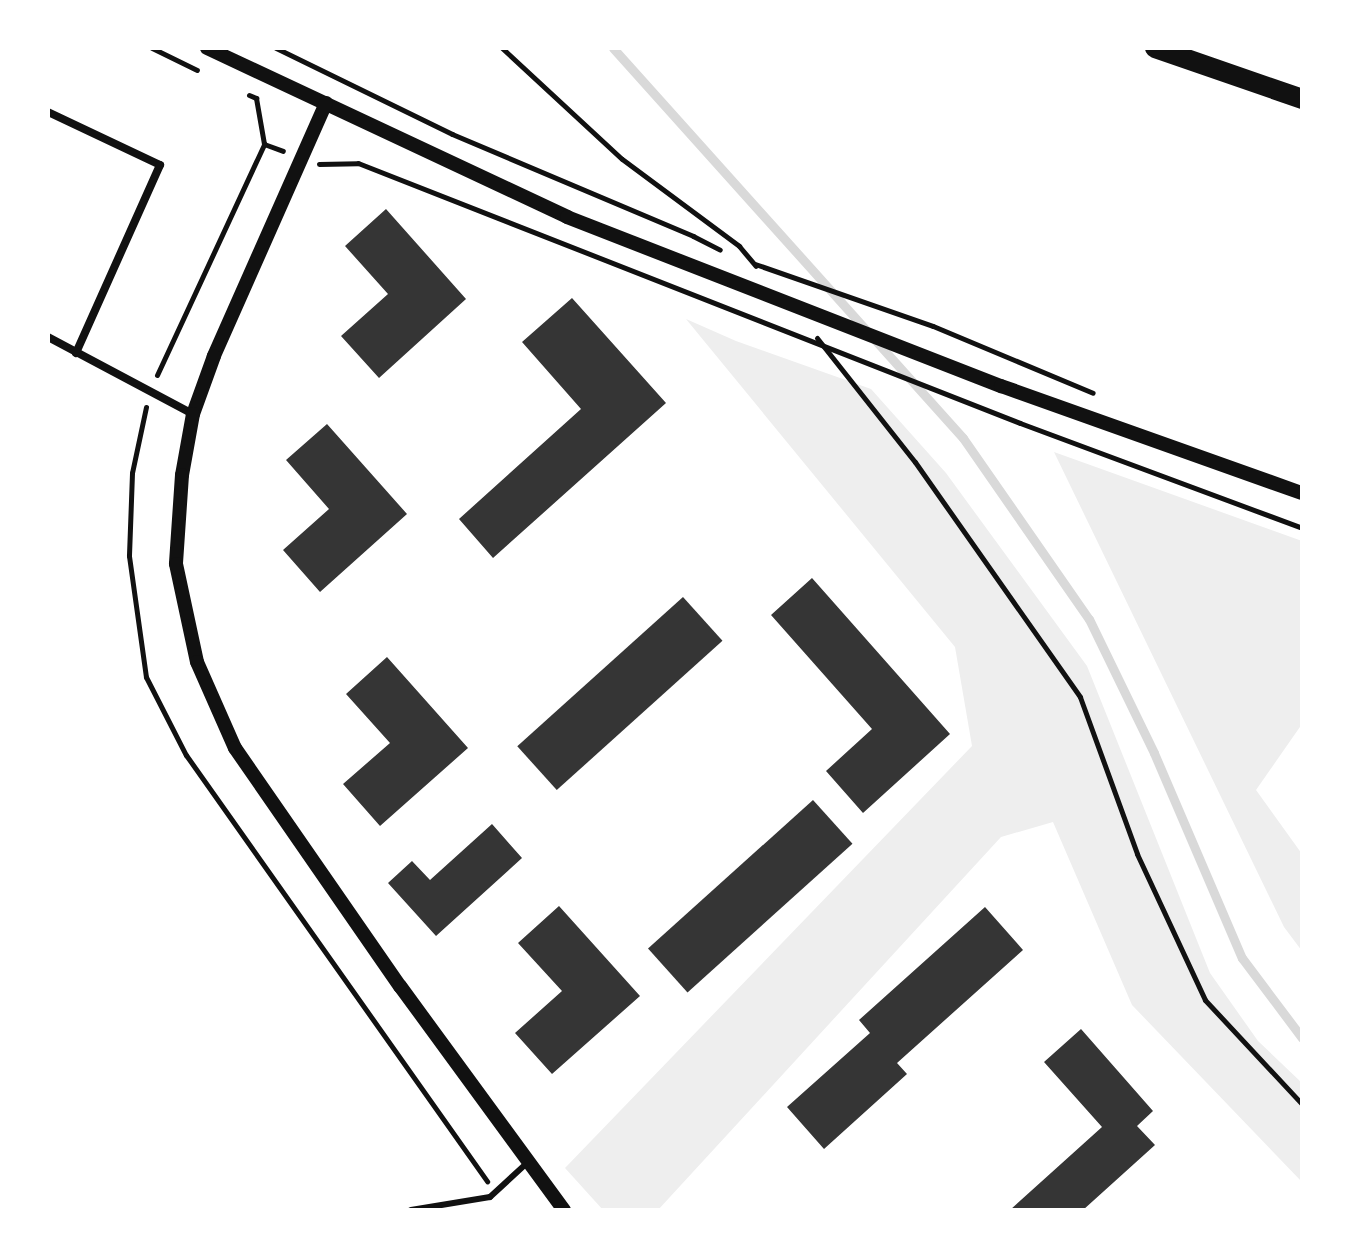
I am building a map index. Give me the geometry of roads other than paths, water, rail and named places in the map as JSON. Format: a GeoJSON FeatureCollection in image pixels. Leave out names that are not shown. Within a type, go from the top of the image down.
{"type":"FeatureCollection","features":[{"type":"Feature","properties":{"kind":"highway"},"geometry":{"type":"LineString","coordinates":[[1155,48],[1302,99]]}},
{"type":"Feature","properties":{"kind":"street"},"geometry":{"type":"LineString","coordinates":[[207,48],[567,217],[1001,386],[1302,493]]}},
{"type":"Feature","properties":{"kind":"street"},"geometry":{"type":"LineString","coordinates":[[326,103],[214,356],[193,414],[182,475],[176,564],[197,662],[235,748],[527,1163],[564,1210]]}},
{"type":"Feature","properties":{"kind":"street"},"geometry":{"type":"LineString","coordinates":[[48,112],[160,165],[76,353]]}},
{"type":"Feature","properties":{"kind":"street"},"geometry":{"type":"LineString","coordinates":[[48,337],[193,414]]}},
{"type":"Feature","properties":{"kind":"lane"},"geometry":{"type":"LineString","coordinates":[[411,1210],[490,1197],[527,1163]]}},
{"type":"Feature","properties":{"kind":"waterway"},"geometry":{"type":"LineString","coordinates":[[613,48],[963,438],[1089,619],[1154,753],[1242,958],[1302,1038]]}}]}
